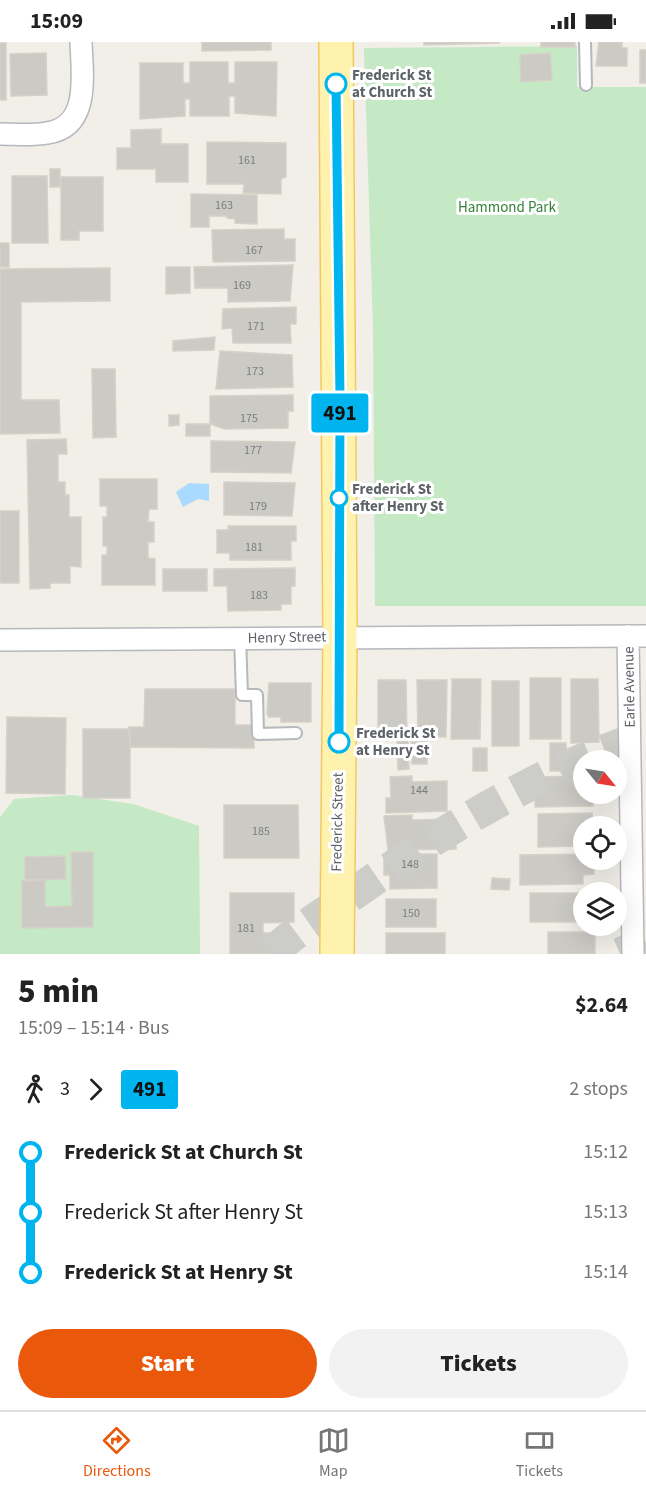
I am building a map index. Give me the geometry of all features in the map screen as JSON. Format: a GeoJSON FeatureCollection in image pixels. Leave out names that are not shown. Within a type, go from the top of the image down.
{"type":"FeatureCollection","features":[{"type":"Feature","properties":{"kind":"main road","name":"Frederick Street"},"geometry":{"type":"LineString","coordinates":[[336,42],[340,636],[337,954]]}},
{"type":"Feature","properties":{"kind":"street"},"geometry":{"type":"LineString","coordinates":[[0,134],[47,134],[62,129],[73,120],[80,106],[82,94],[81,42]]}},
{"type":"Feature","properties":{"kind":"street","name":"Henry Street"},"geometry":{"type":"LineString","coordinates":[[0,640],[340,636],[637,636]]}},
{"type":"Feature","properties":{"kind":"street","name":"Earle Avenue"},"geometry":{"type":"LineString","coordinates":[[633,954],[637,636]]}},
{"type":"Feature","properties":{"kind":"lane"},"geometry":{"type":"LineString","coordinates":[[585,42],[585,85]]}},
{"type":"Feature","properties":{"kind":"lane"},"geometry":{"type":"LineString","coordinates":[[240,637],[242,695],[257,695],[258,734],[296,733]]}},
{"type":"Feature","properties":{"kind":"green space","name":"Hammond Park"},"geometry":{"type":"Polygon","coordinates":[[[577,46],[577,87],[646,87],[646,606],[375,606],[373,327],[364,48],[577,46]]]}},
{"type":"Feature","properties":{"kind":"green space"},"geometry":{"type":"Polygon","coordinates":[[[72,795],[133,804],[199,826],[200,954],[0,954],[0,817],[14,799],[72,795]]]}},
{"type":"Feature","properties":{"kind":"water"},"geometry":{"type":"Polygon","coordinates":[[[189,483],[209,484],[209,501],[198,499],[183,507],[176,492],[189,483]]]}},
{"type":"Feature","properties":{"kind":"building"},"geometry":{"type":"Polygon","coordinates":[[[202,42],[271,42],[271,50],[202,51],[202,42]]]}},
{"type":"Feature","properties":{"kind":"building"},"geometry":{"type":"Polygon","coordinates":[[[424,42],[499,42],[499,43],[424,45],[424,42]]]}},
{"type":"Feature","properties":{"kind":"building"},"geometry":{"type":"Polygon","coordinates":[[[541,42],[575,42],[575,47],[541,47],[541,42]]]}},
{"type":"Feature","properties":{"kind":"building"},"geometry":{"type":"Polygon","coordinates":[[[599,42],[622,42],[622,48],[627,48],[627,66],[596,66],[599,42]]]}},
{"type":"Feature","properties":{"kind":"building"},"geometry":{"type":"Polygon","coordinates":[[[0,43],[6,43],[6,100],[0,100],[0,43]]]}},
{"type":"Feature","properties":{"kind":"building"},"geometry":{"type":"Polygon","coordinates":[[[640,50],[646,50],[646,83],[640,83],[640,50]]]}},
{"type":"Feature","properties":{"kind":"building"},"geometry":{"type":"Polygon","coordinates":[[[46,53],[47,95],[11,96],[10,54],[46,53]]]}},
{"type":"Feature","properties":{"kind":"building"},"geometry":{"type":"Polygon","coordinates":[[[550,53],[552,80],[521,82],[520,55],[550,53]]]}},
{"type":"Feature","properties":{"kind":"building"},"geometry":{"type":"Polygon","coordinates":[[[190,62],[228,62],[228,83],[235,83],[235,62],[277,62],[276,116],[235,113],[235,96],[229,96],[229,116],[190,116],[190,99],[185,99],[185,116],[140,119],[140,63],[183,63],[183,83],[190,83],[190,62]]]}},
{"type":"Feature","properties":{"kind":"building"},"geometry":{"type":"Polygon","coordinates":[[[161,129],[161,144],[188,144],[188,182],[156,182],[156,169],[117,169],[117,148],[131,148],[131,130],[161,129]]]}},
{"type":"Feature","properties":{"kind":"building"},"geometry":{"type":"Polygon","coordinates":[[[207,142],[286,143],[286,177],[281,179],[281,194],[243,193],[244,184],[207,184],[207,142]]]}},
{"type":"Feature","properties":{"kind":"building"},"geometry":{"type":"Polygon","coordinates":[[[50,169],[60,169],[60,187],[50,187],[50,169]]]}},
{"type":"Feature","properties":{"kind":"building"},"geometry":{"type":"Polygon","coordinates":[[[12,176],[47,176],[48,243],[12,243],[12,176]]]}},
{"type":"Feature","properties":{"kind":"building"},"geometry":{"type":"Polygon","coordinates":[[[61,177],[103,177],[103,231],[79,231],[79,240],[61,240],[61,177]]]}},
{"type":"Feature","properties":{"kind":"building"},"geometry":{"type":"Polygon","coordinates":[[[191,194],[257,195],[257,224],[235,223],[235,219],[227,218],[227,216],[209,216],[209,227],[191,227],[191,194]]]}},
{"type":"Feature","properties":{"kind":"building"},"geometry":{"type":"Polygon","coordinates":[[[284,229],[284,239],[295,239],[295,261],[213,262],[212,230],[284,229]]]}},
{"type":"Feature","properties":{"kind":"building"},"geometry":{"type":"Polygon","coordinates":[[[0,243],[9,243],[9,267],[0,267],[0,243]]]}},
{"type":"Feature","properties":{"kind":"building"},"geometry":{"type":"Polygon","coordinates":[[[293,265],[290,301],[228,302],[228,288],[195,288],[194,267],[293,265]]]}},
{"type":"Feature","properties":{"kind":"building"},"geometry":{"type":"Polygon","coordinates":[[[166,267],[190,267],[190,293],[166,294],[166,267]]]}},
{"type":"Feature","properties":{"kind":"building"},"geometry":{"type":"Polygon","coordinates":[[[110,268],[110,301],[21,302],[21,400],[59,400],[60,433],[0,434],[0,269],[110,268]]]}},
{"type":"Feature","properties":{"kind":"building"},"geometry":{"type":"Polygon","coordinates":[[[296,307],[296,324],[290,324],[291,343],[233,343],[232,328],[222,329],[223,309],[296,307]]]}},
{"type":"Feature","properties":{"kind":"building"},"geometry":{"type":"Polygon","coordinates":[[[215,337],[214,350],[173,351],[173,341],[215,337]]]}},
{"type":"Feature","properties":{"kind":"building"},"geometry":{"type":"Polygon","coordinates":[[[220,351],[292,355],[293,387],[216,389],[220,351]]]}},
{"type":"Feature","properties":{"kind":"building"},"geometry":{"type":"Polygon","coordinates":[[[92,369],[115,369],[116,437],[93,438],[92,369]]]}},
{"type":"Feature","properties":{"kind":"building"},"geometry":{"type":"Polygon","coordinates":[[[293,395],[293,411],[288,411],[288,428],[225,429],[210,424],[210,396],[293,395]]]}},
{"type":"Feature","properties":{"kind":"building"},"geometry":{"type":"Polygon","coordinates":[[[169,415],[179,415],[179,425],[169,426],[169,415]]]}},
{"type":"Feature","properties":{"kind":"building"},"geometry":{"type":"Polygon","coordinates":[[[186,424],[210,424],[210,436],[186,436],[186,424]]]}},
{"type":"Feature","properties":{"kind":"building"},"geometry":{"type":"Polygon","coordinates":[[[66,439],[67,454],[58,454],[58,482],[65,482],[65,495],[69,495],[69,517],[81,517],[81,567],[70,566],[70,583],[50,583],[50,588],[30,589],[27,440],[66,439]]]}},
{"type":"Feature","properties":{"kind":"building"},"geometry":{"type":"Polygon","coordinates":[[[211,441],[295,442],[291,473],[211,472],[211,441]]]}},
{"type":"Feature","properties":{"kind":"building"},"geometry":{"type":"Polygon","coordinates":[[[100,479],[157,479],[157,509],[149,509],[148,522],[154,522],[154,542],[148,542],[148,558],[155,559],[155,585],[102,585],[102,555],[107,555],[107,546],[103,546],[103,517],[107,517],[107,506],[100,506],[100,479]]]}},
{"type":"Feature","properties":{"kind":"building"},"geometry":{"type":"Polygon","coordinates":[[[224,482],[295,483],[292,516],[224,515],[224,482]]]}},
{"type":"Feature","properties":{"kind":"building"},"geometry":{"type":"Polygon","coordinates":[[[0,511],[19,511],[19,583],[0,583],[0,511]]]}},
{"type":"Feature","properties":{"kind":"building"},"geometry":{"type":"Polygon","coordinates":[[[228,526],[296,526],[296,541],[291,541],[291,560],[230,560],[230,553],[217,553],[217,530],[229,530],[228,526]]]}},
{"type":"Feature","properties":{"kind":"building"},"geometry":{"type":"Polygon","coordinates":[[[295,568],[295,586],[291,586],[291,604],[281,604],[281,610],[228,611],[227,586],[214,586],[214,569],[295,568]]]}},
{"type":"Feature","properties":{"kind":"building"},"geometry":{"type":"Polygon","coordinates":[[[163,569],[207,569],[207,591],[163,591],[163,569]]]}},
{"type":"Feature","properties":{"kind":"building"},"geometry":{"type":"Polygon","coordinates":[[[530,678],[561,678],[561,739],[530,739],[530,678]]]}},
{"type":"Feature","properties":{"kind":"building"},"geometry":{"type":"Polygon","coordinates":[[[452,679],[481,679],[480,739],[451,739],[452,679]]]}},
{"type":"Feature","properties":{"kind":"building"},"geometry":{"type":"Polygon","coordinates":[[[571,679],[598,679],[599,742],[571,743],[571,679]]]}},
{"type":"Feature","properties":{"kind":"building"},"geometry":{"type":"Polygon","coordinates":[[[378,680],[406,680],[407,739],[388,739],[388,735],[378,736],[378,680]]]}},
{"type":"Feature","properties":{"kind":"building"},"geometry":{"type":"Polygon","coordinates":[[[417,680],[447,680],[446,737],[418,737],[417,680]]]}},
{"type":"Feature","properties":{"kind":"building"},"geometry":{"type":"Polygon","coordinates":[[[492,681],[519,681],[519,746],[492,746],[492,681]]]}},
{"type":"Feature","properties":{"kind":"building"},"geometry":{"type":"Polygon","coordinates":[[[269,683],[311,683],[311,722],[281,722],[281,717],[269,717],[267,714],[269,683]]]}},
{"type":"Feature","properties":{"kind":"building"},"geometry":{"type":"Polygon","coordinates":[[[145,689],[235,689],[235,725],[254,725],[254,748],[130,747],[129,727],[144,727],[145,689]]]}},
{"type":"Feature","properties":{"kind":"building"},"geometry":{"type":"Polygon","coordinates":[[[7,717],[66,718],[65,794],[6,793],[7,717]]]}},
{"type":"Feature","properties":{"kind":"building"},"geometry":{"type":"Polygon","coordinates":[[[83,729],[130,729],[130,798],[83,798],[83,729]]]}},
{"type":"Feature","properties":{"kind":"building"},"geometry":{"type":"Polygon","coordinates":[[[408,740],[409,769],[398,770],[397,741],[408,740]]]}},
{"type":"Feature","properties":{"kind":"building"},"geometry":{"type":"Polygon","coordinates":[[[411,742],[427,742],[427,764],[412,764],[411,742]]]}},
{"type":"Feature","properties":{"kind":"building"},"geometry":{"type":"Polygon","coordinates":[[[550,743],[566,743],[567,771],[550,771],[550,743]]]}},
{"type":"Feature","properties":{"kind":"building"},"geometry":{"type":"Polygon","coordinates":[[[473,748],[487,748],[487,771],[473,771],[473,748]]]}},
{"type":"Feature","properties":{"kind":"building"},"geometry":{"type":"Polygon","coordinates":[[[568,761],[573,761],[573,772],[568,772],[568,761]]]}},
{"type":"Feature","properties":{"kind":"building"},"geometry":{"type":"Polygon","coordinates":[[[412,776],[412,782],[447,781],[447,811],[386,813],[386,798],[391,798],[390,777],[412,776]]]}},
{"type":"Feature","properties":{"kind":"building"},"geometry":{"type":"Polygon","coordinates":[[[573,776],[573,804],[593,804],[593,806],[535,807],[535,777],[573,776]]]}},
{"type":"Feature","properties":{"kind":"building"},"geometry":{"type":"Polygon","coordinates":[[[224,805],[298,805],[299,858],[224,858],[224,805]]]}},
{"type":"Feature","properties":{"kind":"building"},"geometry":{"type":"Polygon","coordinates":[[[592,813],[592,816],[573,816],[573,846],[538,847],[538,814],[592,813]]]}},
{"type":"Feature","properties":{"kind":"building"},"geometry":{"type":"Polygon","coordinates":[[[412,815],[412,820],[456,819],[456,849],[388,850],[384,816],[412,815]]]}},
{"type":"Feature","properties":{"kind":"building"},"geometry":{"type":"Polygon","coordinates":[[[71,852],[93,852],[93,927],[22,928],[22,881],[45,880],[45,907],[72,906],[71,852]]]}},
{"type":"Feature","properties":{"kind":"building"},"geometry":{"type":"Polygon","coordinates":[[[384,854],[437,854],[437,888],[390,889],[390,875],[384,875],[384,854]]]}},
{"type":"Feature","properties":{"kind":"building"},"geometry":{"type":"Polygon","coordinates":[[[573,854],[573,870],[594,870],[594,874],[583,875],[583,882],[573,882],[573,884],[520,885],[520,855],[573,854]]]}},
{"type":"Feature","properties":{"kind":"building"},"geometry":{"type":"Polygon","coordinates":[[[65,856],[66,879],[25,880],[25,857],[65,856]]]}},
{"type":"Feature","properties":{"kind":"building"},"geometry":{"type":"Polygon","coordinates":[[[492,878],[510,879],[509,890],[491,889],[492,878]]]}},
{"type":"Feature","properties":{"kind":"building"},"geometry":{"type":"Polygon","coordinates":[[[230,893],[294,893],[294,922],[263,923],[263,933],[293,933],[293,954],[230,954],[230,893]]]}},
{"type":"Feature","properties":{"kind":"building"},"geometry":{"type":"Polygon","coordinates":[[[530,893],[573,893],[573,922],[530,922],[530,893]]]}},
{"type":"Feature","properties":{"kind":"building"},"geometry":{"type":"Polygon","coordinates":[[[386,899],[436,899],[436,927],[386,927],[386,899]]]}},
{"type":"Feature","properties":{"kind":"building"},"geometry":{"type":"Polygon","coordinates":[[[548,932],[573,932],[573,936],[595,936],[595,954],[548,954],[548,932]]]}},
{"type":"Feature","properties":{"kind":"building"},"geometry":{"type":"Polygon","coordinates":[[[386,933],[445,933],[445,954],[386,954],[386,933]]]}},
{"type":"Feature","properties":{"kind":"tunnel"},"geometry":{"type":"LineString","coordinates":[[271,954],[301,929],[424,846],[495,803],[569,766],[646,736]]}},
{"type":"Feature","properties":{"kind":"tunnel"},"geometry":{"type":"LineString","coordinates":[[620,954],[646,943]]}},
{"type":"Feature","properties":{"kind":"bus line","name":"491"},"geometry":{"type":"LineString","coordinates":[[336,84],[340,398],[339,742]]}},
{"type":"Feature","properties":{"kind":"place","name":"Frederick St at Church St"},"geometry":{"type":"Point","coordinates":[336,84]}},
{"type":"Feature","properties":{"kind":"place","name":"Frederick St after Henry St"},"geometry":{"type":"Point","coordinates":[339,498]}},
{"type":"Feature","properties":{"kind":"place","name":"Frederick St at Henry St"},"geometry":{"type":"Point","coordinates":[339,742]}}]}
